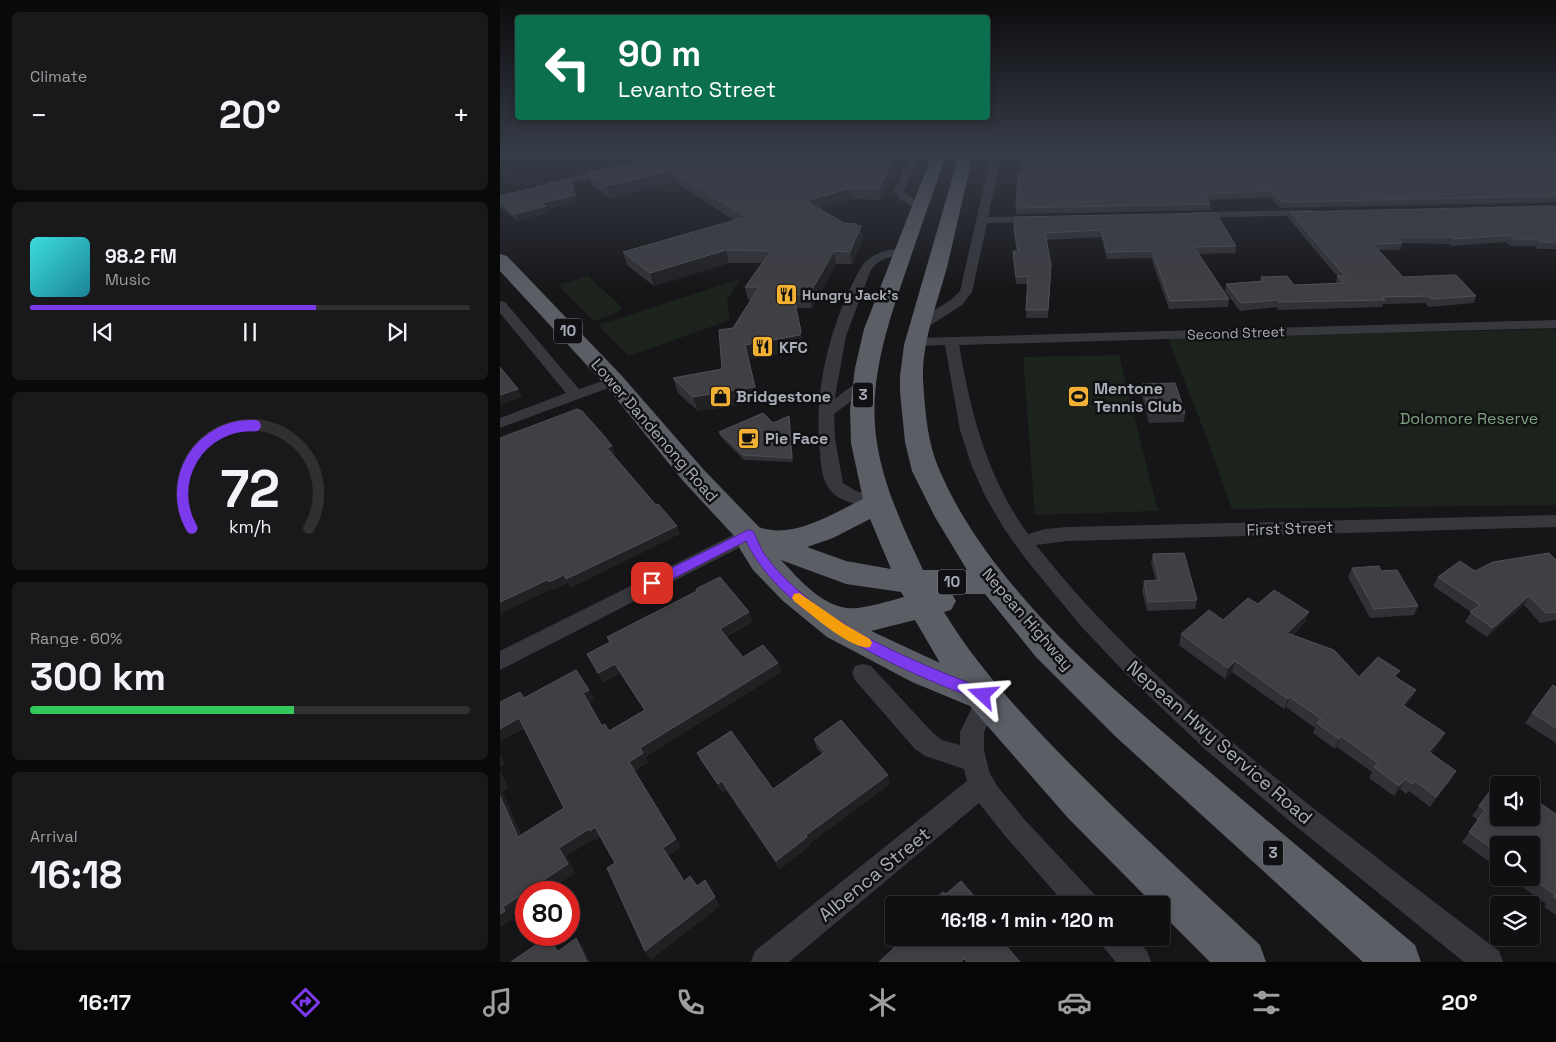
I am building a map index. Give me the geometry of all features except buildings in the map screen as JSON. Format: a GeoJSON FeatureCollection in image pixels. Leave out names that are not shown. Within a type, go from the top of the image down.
{"type":"FeatureCollection","features":[{"type":"Feature","properties":{"kind":"highway","name":"3"},"geometry":{"type":"LineString","coordinates":[[922,200],[875,329],[863,386],[864,443],[878,503],[917,593],[945,643],[985,697],[1076,797],[1243,962]]}},
{"type":"Feature","properties":{"kind":"highway","name":"Nepean Highway"},"geometry":{"type":"LineString","coordinates":[[954,200],[919,333],[911,388],[916,429],[925,468],[937,495],[965,542],[996,584],[1049,647],[1149,744],[1398,962]]}},
{"type":"Feature","properties":{"kind":"highway"},"geometry":{"type":"LineString","coordinates":[[916,215],[948,224]]}},
{"type":"Feature","properties":{"kind":"highway","name":"Lower Dandenong Road"},"geometry":{"type":"LineString","coordinates":[[500,260],[614,381],[694,476],[758,538],[817,564],[917,593]]}},
{"type":"Feature","properties":{"kind":"highway"},"geometry":{"type":"LineString","coordinates":[[758,538],[809,536],[823,531],[878,503]]}},
{"type":"Feature","properties":{"kind":"highway","name":"Lower Dandenong Road"},"geometry":{"type":"LineString","coordinates":[[758,538],[755,549],[772,572],[816,611],[850,635],[924,672],[985,697]]}},
{"type":"Feature","properties":{"kind":"highway","name":"Lower Dandenong Road"},"geometry":{"type":"LineString","coordinates":[[816,611],[833,619],[853,621],[917,593],[996,584]]}},
{"type":"Feature","properties":{"kind":"street"},"geometry":{"type":"LineString","coordinates":[[906,200],[916,215]]}},
{"type":"Feature","properties":{"kind":"street"},"geometry":{"type":"LineString","coordinates":[[919,333],[966,294],[986,200]]}},
{"type":"Feature","properties":{"kind":"street"},"geometry":{"type":"LineString","coordinates":[[1180,216],[1328,212]]}},
{"type":"Feature","properties":{"kind":"street"},"geometry":{"type":"LineString","coordinates":[[981,220],[1051,218]]}},
{"type":"Feature","properties":{"kind":"street"},"geometry":{"type":"LineString","coordinates":[[878,503],[849,495],[834,484],[828,451],[827,412],[830,367],[844,320],[868,265],[884,254],[903,251]]}},
{"type":"Feature","properties":{"kind":"street"},"geometry":{"type":"LineString","coordinates":[[500,306],[576,395]]}},
{"type":"Feature","properties":{"kind":"street","name":"Second Street"},"geometry":{"type":"LineString","coordinates":[[919,333],[952,342],[1556,324]]}},
{"type":"Feature","properties":{"kind":"street","name":"Nepean Hwy Service Road"},"geometry":{"type":"LineString","coordinates":[[952,342],[960,397],[970,437],[986,480],[1024,542],[1091,625],[1168,702],[1346,851],[1488,962]]}},
{"type":"Feature","properties":{"kind":"street"},"geometry":{"type":"LineString","coordinates":[[500,423],[614,381]]}},
{"type":"Feature","properties":{"kind":"street"},"geometry":{"type":"LineString","coordinates":[[827,412],[863,386]]}},
{"type":"Feature","properties":{"kind":"street","name":"First Street"},"geometry":{"type":"LineString","coordinates":[[1024,542],[1045,536],[1068,534],[1556,521]]}},
{"type":"Feature","properties":{"kind":"street"},"geometry":{"type":"LineString","coordinates":[[500,661],[758,538]]}},
{"type":"Feature","properties":{"kind":"street"},"geometry":{"type":"LineString","coordinates":[[863,673],[924,741],[977,773],[1015,828],[1077,896]]}},
{"type":"Feature","properties":{"kind":"street"},"geometry":{"type":"LineString","coordinates":[[977,773],[972,732],[985,697]]}},
{"type":"Feature","properties":{"kind":"street","name":"Albenca Street"},"geometry":{"type":"LineString","coordinates":[[766,962],[977,773]]}},
{"type":"Feature","properties":{"kind":"street"},"geometry":{"type":"LineString","coordinates":[[1121,946],[1136,962]]}},
{"type":"Feature","properties":{"kind":"green space"},"geometry":{"type":"Polygon","coordinates":[[[588,276],[622,307],[617,313],[594,321],[558,285],[588,276]]]}},
{"type":"Feature","properties":{"kind":"green space"},"geometry":{"type":"Polygon","coordinates":[[[740,279],[727,301],[730,320],[629,356],[598,325],[740,279]]]}},
{"type":"Feature","properties":{"kind":"green space","name":"Dolomore Reserve"},"geometry":{"type":"Polygon","coordinates":[[[1556,329],[1556,505],[1232,509],[1205,433],[1168,339],[1556,329]]]}},
{"type":"Feature","properties":{"kind":"green space","name":"Mentone Tennis Club"},"geometry":{"type":"Polygon","coordinates":[[[1119,355],[1158,511],[1035,515],[1023,357],[1119,355]]]}},
{"type":"Feature","properties":{"kind":"slow traffic"},"geometry":{"type":"LineString","coordinates":[[799,598],[839,628],[865,643]]}},
{"type":"Feature","properties":{"kind":"place","name":"Hungry Jack's"},"geometry":{"type":"Point","coordinates":[786,295]}},
{"type":"Feature","properties":{"kind":"place","name":"KFC"},"geometry":{"type":"Point","coordinates":[763,347]}},
{"type":"Feature","properties":{"kind":"place","name":"Bridgestone"},"geometry":{"type":"Point","coordinates":[720,396]}},
{"type":"Feature","properties":{"kind":"place","name":"Mentone Tennis Club"},"geometry":{"type":"Point","coordinates":[1078,397]}},
{"type":"Feature","properties":{"kind":"place","name":"Pie Face"},"geometry":{"type":"Point","coordinates":[749,438]}},
{"type":"Feature","properties":{"kind":"route"},"geometry":{"type":"LineString","coordinates":[[652,583],[748,534],[759,556],[779,579],[805,603],[839,628],[924,672],[983,695]]}}]}
